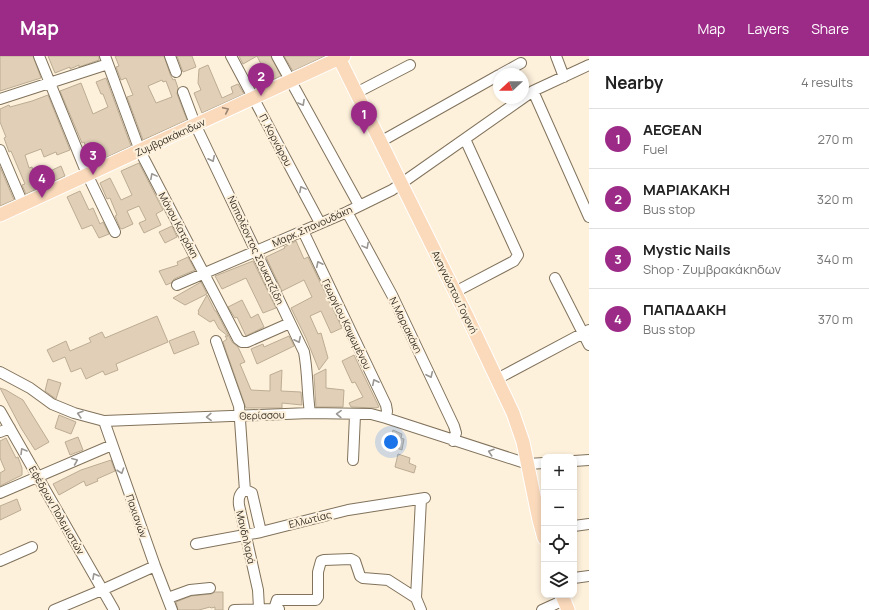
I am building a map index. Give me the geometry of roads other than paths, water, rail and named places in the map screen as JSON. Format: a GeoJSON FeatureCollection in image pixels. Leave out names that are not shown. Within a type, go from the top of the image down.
{"type":"FeatureCollection","features":[{"type":"Feature","properties":{"kind":"main road","name":"Ζυμβρακάκηδων"},"geometry":{"type":"LineString","coordinates":[[0,214],[140,151],[340,57]]}},
{"type":"Feature","properties":{"kind":"main road","name":"Αναγνώστου Γογονή"},"geometry":{"type":"LineString","coordinates":[[340,57],[356,94],[513,412],[523,442],[542,526]]}},
{"type":"Feature","properties":{"kind":"street"},"geometry":{"type":"LineString","coordinates":[[40,56],[87,174],[115,232]]}},
{"type":"Feature","properties":{"kind":"street"},"geometry":{"type":"LineString","coordinates":[[170,56],[176,72]]}},
{"type":"Feature","properties":{"kind":"street","name":"Π .Κορνάρου"},"geometry":{"type":"LineString","coordinates":[[231,56],[320,224]]}},
{"type":"Feature","properties":{"kind":"street"},"geometry":{"type":"LineString","coordinates":[[277,56],[360,205]]}},
{"type":"Feature","properties":{"kind":"street"},"geometry":{"type":"LineString","coordinates":[[556,56],[564,77]]}},
{"type":"Feature","properties":{"kind":"street"},"geometry":{"type":"LineString","coordinates":[[0,99],[50,83],[106,60]]}},
{"type":"Feature","properties":{"kind":"street","name":"Μάνου Κατράκη"},"geometry":{"type":"LineString","coordinates":[[106,60],[140,151],[238,339],[242,342],[247,342],[290,323]]}},
{"type":"Feature","properties":{"kind":"street"},"geometry":{"type":"LineString","coordinates":[[511,68],[521,63]]}},
{"type":"Feature","properties":{"kind":"street"},"geometry":{"type":"LineString","coordinates":[[356,94],[410,65]]}},
{"type":"Feature","properties":{"kind":"street","name":"Μαρκ.Σπανουδάκη"},"geometry":{"type":"LineString","coordinates":[[177,285],[320,224],[392,190],[533,92],[589,65]]}},
{"type":"Feature","properties":{"kind":"street"},"geometry":{"type":"LineString","coordinates":[[380,142],[493,78]]}},
{"type":"Feature","properties":{"kind":"street","name":"Ναπολέοντος Σουκατζίδη"},"geometry":{"type":"LineString","coordinates":[[183,92],[195,124],[304,352],[306,358],[310,413]]}},
{"type":"Feature","properties":{"kind":"street"},"geometry":{"type":"LineString","coordinates":[[533,92],[589,217]]}},
{"type":"Feature","properties":{"kind":"street"},"geometry":{"type":"LineString","coordinates":[[455,292],[514,261],[518,255],[465,139]]}},
{"type":"Feature","properties":{"kind":"street"},"geometry":{"type":"LineString","coordinates":[[0,150],[24,204]]}},
{"type":"Feature","properties":{"kind":"street","name":"Ν.Μαριακάκη"},"geometry":{"type":"LineString","coordinates":[[347,212],[392,295],[454,426],[456,433],[453,440]]}},
{"type":"Feature","properties":{"kind":"street","name":"Γεωργίου Καψωμένου"},"geometry":{"type":"LineString","coordinates":[[303,231],[386,405],[388,411],[386,418]]}},
{"type":"Feature","properties":{"kind":"street"},"geometry":{"type":"LineString","coordinates":[[555,278],[586,331],[589,345]]}},
{"type":"Feature","properties":{"kind":"street"},"geometry":{"type":"LineString","coordinates":[[497,379],[586,331]]}},
{"type":"Feature","properties":{"kind":"street"},"geometry":{"type":"LineString","coordinates":[[216,341],[239,406],[245,491]]}},
{"type":"Feature","properties":{"kind":"street","name":"Θερίσσου"},"geometry":{"type":"LineString","coordinates":[[0,372],[30,388],[52,404],[74,413],[104,421],[310,413],[355,415],[371,414],[528,464]]}},
{"type":"Feature","properties":{"kind":"street","name":"Εφέδρων Πολεμιστών"},"geometry":{"type":"LineString","coordinates":[[0,411],[114,610]]}},
{"type":"Feature","properties":{"kind":"street"},"geometry":{"type":"LineString","coordinates":[[353,460],[355,415]]}},
{"type":"Feature","properties":{"kind":"street","name":"Παχιανών"},"geometry":{"type":"LineString","coordinates":[[104,421],[172,610]]}},
{"type":"Feature","properties":{"kind":"street"},"geometry":{"type":"LineString","coordinates":[[0,432],[10,428]]}},
{"type":"Feature","properties":{"kind":"street"},"geometry":{"type":"LineString","coordinates":[[0,492],[112,445]]}},
{"type":"Feature","properties":{"kind":"street"},"geometry":{"type":"LineString","coordinates":[[577,461],[589,460]]}},
{"type":"Feature","properties":{"kind":"street"},"geometry":{"type":"LineString","coordinates":[[528,464],[541,463]]}},
{"type":"Feature","properties":{"kind":"street","name":"Μανδηλαρά"},"geometry":{"type":"LineString","coordinates":[[259,608],[258,590],[239,506],[238,497],[245,491],[252,493],[261,532]]}},
{"type":"Feature","properties":{"kind":"street","name":"Ελλωτίας"},"geometry":{"type":"LineString","coordinates":[[196,544],[261,532],[348,510],[423,498],[416,598]]}},
{"type":"Feature","properties":{"kind":"street"},"geometry":{"type":"LineString","coordinates":[[577,526],[589,524]]}},
{"type":"Feature","properties":{"kind":"street"},"geometry":{"type":"LineString","coordinates":[[0,561],[32,547]]}},
{"type":"Feature","properties":{"kind":"street"},"geometry":{"type":"LineString","coordinates":[[234,610],[259,608],[277,609],[277,600],[316,600],[318,597],[318,572],[321,561],[351,559],[355,561],[360,576],[363,578],[388,580],[416,598],[421,610]]}},
{"type":"Feature","properties":{"kind":"street"},"geometry":{"type":"LineString","coordinates":[[54,610],[155,566]]}},
{"type":"Feature","properties":{"kind":"street"},"geometry":{"type":"LineString","coordinates":[[577,578],[589,576]]}},
{"type":"Feature","properties":{"kind":"street"},"geometry":{"type":"LineString","coordinates":[[168,598],[190,590],[210,588]]}},
{"type":"Feature","properties":{"kind":"street"},"geometry":{"type":"LineString","coordinates":[[542,610],[565,602]]}},
{"type":"Feature","properties":{"kind":"place","name":"ΜΑΡΙΑΚΑΚΗ"},"geometry":{"type":"Point","coordinates":[261,96]}},
{"type":"Feature","properties":{"kind":"place","name":"AEGEAN"},"geometry":{"type":"Point","coordinates":[364,134]}},
{"type":"Feature","properties":{"kind":"place","name":"Mystic Nails"},"geometry":{"type":"Point","coordinates":[93,175]}},
{"type":"Feature","properties":{"kind":"place","name":"ΠΑΠΑΔΑΚΗ"},"geometry":{"type":"Point","coordinates":[42,198]}}]}
